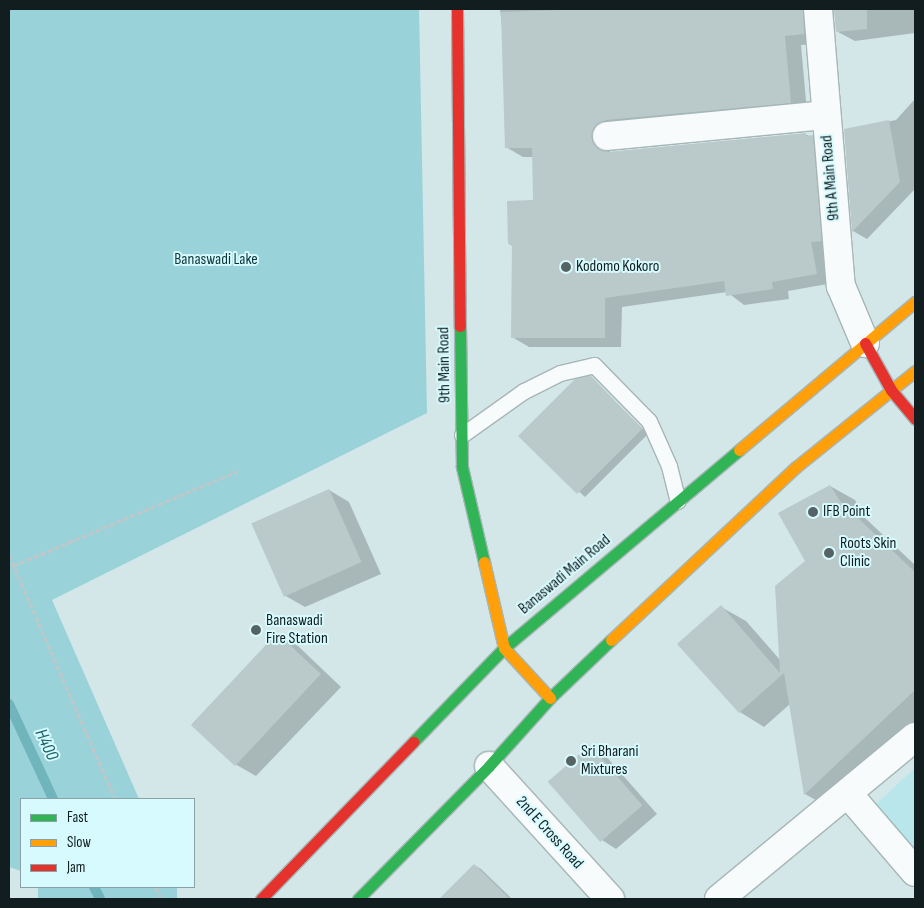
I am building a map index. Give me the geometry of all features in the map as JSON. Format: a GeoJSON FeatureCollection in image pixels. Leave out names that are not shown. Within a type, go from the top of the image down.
{"type":"FeatureCollection","features":[{"type":"Feature","properties":{"kind":"main road","name":"9th Main Road"},"geometry":{"type":"LineString","coordinates":[[457,9],[462,467],[504,648],[550,698]]}},
{"type":"Feature","properties":{"kind":"main road","name":"Banaswadi Main Road"},"geometry":{"type":"LineString","coordinates":[[261,899],[504,648],[915,302]]}},
{"type":"Feature","properties":{"kind":"main road"},"geometry":{"type":"LineString","coordinates":[[865,343],[891,390],[915,419]]}},
{"type":"Feature","properties":{"kind":"main road"},"geometry":{"type":"LineString","coordinates":[[358,899],[489,766],[550,698],[796,467],[915,370]]}},
{"type":"Feature","properties":{"kind":"street","name":"9th A Main Road"},"geometry":{"type":"LineString","coordinates":[[818,9],[841,286],[865,343]]}},
{"type":"Feature","properties":{"kind":"street"},"geometry":{"type":"LineString","coordinates":[[607,136],[826,115]]}},
{"type":"Feature","properties":{"kind":"street"},"geometry":{"type":"LineString","coordinates":[[719,899],[848,795],[915,737]]}},
{"type":"Feature","properties":{"kind":"street","name":"2nd E Cross Road"},"geometry":{"type":"LineString","coordinates":[[489,766],[610,899]]}},
{"type":"Feature","properties":{"kind":"street"},"geometry":{"type":"LineString","coordinates":[[848,795],[915,872]]}},
{"type":"Feature","properties":{"kind":"lane"},"geometry":{"type":"LineString","coordinates":[[462,435],[524,391],[560,373],[594,365],[649,421],[669,466],[678,501]]}},
{"type":"Feature","properties":{"kind":"path"},"geometry":{"type":"LineString","coordinates":[[13,566],[238,471]]}},
{"type":"Feature","properties":{"kind":"path"},"geometry":{"type":"LineString","coordinates":[[9,554],[115,798]]}},
{"type":"Feature","properties":{"kind":"shaded area"},"geometry":{"type":"Polygon","coordinates":[[[915,768],[915,851],[874,806],[915,768]]]}},
{"type":"Feature","properties":{"kind":"green space","name":"Banaswadi Lake"},"geometry":{"type":"Polygon","coordinates":[[[9,9],[419,9],[427,413],[52,600],[139,798],[20,798],[20,871],[9,867],[9,9]]]}},
{"type":"Feature","properties":{"kind":"green space"},"geometry":{"type":"Polygon","coordinates":[[[38,888],[177,888],[177,899],[38,899],[38,888]]]}},
{"type":"Feature","properties":{"kind":"building"},"geometry":{"type":"Polygon","coordinates":[[[592,9],[803,9],[804,34],[785,36],[791,103],[606,120],[598,124],[591,137],[595,145],[608,152],[806,133],[806,136],[813,135],[822,241],[811,242],[817,274],[772,282],[773,289],[726,296],[724,281],[605,298],[605,338],[511,338],[512,244],[508,244],[507,201],[533,200],[532,148],[505,148],[501,12],[592,9]]]}},
{"type":"Feature","properties":{"kind":"building"},"geometry":{"type":"Polygon","coordinates":[[[834,9],[867,9],[867,29],[836,32],[834,9]]]}},
{"type":"Feature","properties":{"kind":"building"},"geometry":{"type":"Polygon","coordinates":[[[889,120],[900,182],[852,232],[844,129],[889,120]]]}},
{"type":"Feature","properties":{"kind":"building"},"geometry":{"type":"Polygon","coordinates":[[[590,375],[642,429],[577,494],[518,436],[575,379],[590,375]]]}},
{"type":"Feature","properties":{"kind":"building"},"geometry":{"type":"Polygon","coordinates":[[[830,485],[840,501],[915,572],[915,690],[804,795],[784,673],[739,713],[677,644],[721,605],[780,673],[775,586],[805,561],[778,513],[830,485]]]}},
{"type":"Feature","properties":{"kind":"building"},"geometry":{"type":"Polygon","coordinates":[[[329,489],[362,562],[284,597],[251,524],[329,489]]]}},
{"type":"Feature","properties":{"kind":"building"},"geometry":{"type":"Polygon","coordinates":[[[277,633],[321,674],[235,766],[191,725],[277,633]]]}},
{"type":"Feature","properties":{"kind":"building"},"geometry":{"type":"Polygon","coordinates":[[[590,745],[642,805],[600,842],[548,782],[590,745]]]}},
{"type":"Feature","properties":{"kind":"building"},"geometry":{"type":"Polygon","coordinates":[[[474,864],[510,899],[439,899],[474,864]]]}},
{"type":"Feature","properties":{"kind":"waterway","name":"H400"},"geometry":{"type":"LineString","coordinates":[[9,704],[53,798]]}},
{"type":"Feature","properties":{"kind":"waterway","name":"H400"},"geometry":{"type":"LineString","coordinates":[[94,888],[100,899]]}},
{"type":"Feature","properties":{"kind":"traffic: fast"},"geometry":{"type":"LineString","coordinates":[[460,326],[462,467],[484,562]]}},
{"type":"Feature","properties":{"kind":"traffic: fast"},"geometry":{"type":"LineString","coordinates":[[413,742],[504,648],[739,450]]}},
{"type":"Feature","properties":{"kind":"traffic: fast"},"geometry":{"type":"LineString","coordinates":[[358,899],[489,766],[550,698],[611,640]]}},
{"type":"Feature","properties":{"kind":"traffic: slow"},"geometry":{"type":"LineString","coordinates":[[739,450],[915,302]]}},
{"type":"Feature","properties":{"kind":"traffic: slow"},"geometry":{"type":"LineString","coordinates":[[611,640],[796,467],[915,371]]}},
{"type":"Feature","properties":{"kind":"traffic: slow"},"geometry":{"type":"LineString","coordinates":[[484,562],[504,648],[550,698]]}},
{"type":"Feature","properties":{"kind":"traffic: jam"},"geometry":{"type":"LineString","coordinates":[[457,9],[460,326]]}},
{"type":"Feature","properties":{"kind":"traffic: jam"},"geometry":{"type":"LineString","coordinates":[[865,343],[891,390],[915,419]]}},
{"type":"Feature","properties":{"kind":"traffic: jam"},"geometry":{"type":"LineString","coordinates":[[261,899],[413,742]]}},
{"type":"Feature","properties":{"kind":"place","name":"Kodomo Kokoro"},"geometry":{"type":"Point","coordinates":[566,267]}},
{"type":"Feature","properties":{"kind":"place","name":"IFB Point"},"geometry":{"type":"Point","coordinates":[813,512]}},
{"type":"Feature","properties":{"kind":"place","name":"Roots Skin Clinic"},"geometry":{"type":"Point","coordinates":[829,553]}},
{"type":"Feature","properties":{"kind":"place","name":"Banaswadi Fire Station"},"geometry":{"type":"Point","coordinates":[256,630]}},
{"type":"Feature","properties":{"kind":"place","name":"Sri Bharani Mixtures"},"geometry":{"type":"Point","coordinates":[571,761]}}]}
